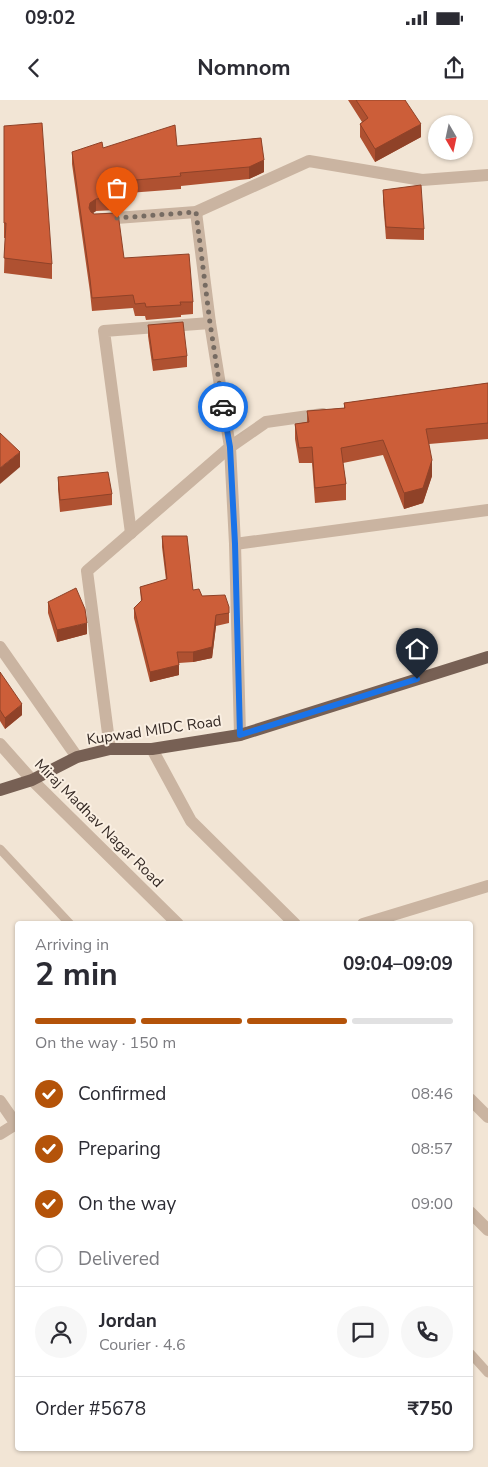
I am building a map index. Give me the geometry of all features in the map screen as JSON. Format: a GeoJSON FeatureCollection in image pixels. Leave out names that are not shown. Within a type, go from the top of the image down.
{"type":"FeatureCollection","features":[{"type":"Feature","properties":{"kind":"main road","name":"Kupwad MIDC Road"},"geometry":{"type":"LineString","coordinates":[[0,790],[32,780],[77,758],[110,749],[152,749],[240,735],[488,657]]}},
{"type":"Feature","properties":{"kind":"street"},"geometry":{"type":"LineString","coordinates":[[97,219],[196,212],[308,161],[422,180],[488,175]]}},
{"type":"Feature","properties":{"kind":"street"},"geometry":{"type":"LineString","coordinates":[[196,212],[210,323],[230,447],[235,544],[240,735]]}},
{"type":"Feature","properties":{"kind":"street"},"geometry":{"type":"LineString","coordinates":[[131,533],[104,331],[210,323]]}},
{"type":"Feature","properties":{"kind":"street"},"geometry":{"type":"LineString","coordinates":[[110,749],[87,571],[230,447],[266,422],[334,412]]}},
{"type":"Feature","properties":{"kind":"street"},"geometry":{"type":"LineString","coordinates":[[235,544],[488,510]]}},
{"type":"Feature","properties":{"kind":"street"},"geometry":{"type":"LineString","coordinates":[[0,647],[77,758]]}},
{"type":"Feature","properties":{"kind":"street","name":"Miraj Madhav Nagar Road"},"geometry":{"type":"LineString","coordinates":[[0,744],[32,780],[175,921]]}},
{"type":"Feature","properties":{"kind":"street"},"geometry":{"type":"LineString","coordinates":[[152,749],[191,821],[293,921]]}},
{"type":"Feature","properties":{"kind":"street"},"geometry":{"type":"LineString","coordinates":[[373,921],[488,886]]}},
{"type":"Feature","properties":{"kind":"street"},"geometry":{"type":"LineString","coordinates":[[0,1102],[15,1123]]}},
{"type":"Feature","properties":{"kind":"street"},"geometry":{"type":"LineString","coordinates":[[473,1102],[488,1117]]}},
{"type":"Feature","properties":{"kind":"street"},"geometry":{"type":"LineString","coordinates":[[0,1134],[15,1125]]}},
{"type":"Feature","properties":{"kind":"street"},"geometry":{"type":"LineString","coordinates":[[473,1215],[488,1230]]}},
{"type":"Feature","properties":{"kind":"lane"},"geometry":{"type":"LineString","coordinates":[[0,849],[67,921]]}},
{"type":"Feature","properties":{"kind":"lane"},"geometry":{"type":"LineString","coordinates":[[473,1356],[488,1373]]}},
{"type":"Feature","properties":{"kind":"building"},"geometry":{"type":"Polygon","coordinates":[[[356,100],[405,100],[421,124],[375,149],[360,124],[368,118],[356,100]]]}},
{"type":"Feature","properties":{"kind":"building"},"geometry":{"type":"Polygon","coordinates":[[[42,123],[52,264],[4,258],[6,223],[4,223],[4,126],[42,123]]]}},
{"type":"Feature","properties":{"kind":"building"},"geometry":{"type":"Polygon","coordinates":[[[175,125],[177,146],[261,138],[264,160],[249,167],[180,173],[181,176],[113,182],[116,197],[96,199],[90,203],[89,208],[91,212],[94,214],[118,213],[124,258],[189,254],[193,302],[180,302],[181,305],[146,307],[145,303],[135,304],[133,295],[92,298],[72,152],[102,142],[103,148],[175,125]]]}},
{"type":"Feature","properties":{"kind":"building"},"geometry":{"type":"Polygon","coordinates":[[[421,185],[424,229],[386,227],[383,190],[421,185]]]}},
{"type":"Feature","properties":{"kind":"building"},"geometry":{"type":"Polygon","coordinates":[[[183,322],[187,356],[153,360],[148,325],[183,322]]]}},
{"type":"Feature","properties":{"kind":"building"},"geometry":{"type":"Polygon","coordinates":[[[488,383],[488,423],[426,429],[432,460],[423,488],[404,493],[383,440],[341,448],[346,484],[315,488],[312,447],[299,448],[295,424],[309,422],[307,411],[345,408],[344,403],[488,383]]]}},
{"type":"Feature","properties":{"kind":"building"},"geometry":{"type":"Polygon","coordinates":[[[0,433],[20,452],[0,468],[0,433]]]}},
{"type":"Feature","properties":{"kind":"building"},"geometry":{"type":"Polygon","coordinates":[[[108,472],[112,494],[60,500],[58,477],[108,472]]]}},
{"type":"Feature","properties":{"kind":"building"},"geometry":{"type":"Polygon","coordinates":[[[162,536],[187,536],[193,590],[199,589],[202,596],[225,595],[229,613],[216,615],[212,647],[193,652],[177,652],[179,665],[150,672],[134,608],[142,600],[140,587],[167,579],[162,536]]]}},
{"type":"Feature","properties":{"kind":"building"},"geometry":{"type":"Polygon","coordinates":[[[76,588],[85,609],[87,623],[57,630],[48,602],[76,588]]]}},
{"type":"Feature","properties":{"kind":"building"},"geometry":{"type":"Polygon","coordinates":[[[0,672],[22,704],[5,718],[0,710],[0,672]]]}},
{"type":"Feature","properties":{"kind":"way so far"},"geometry":{"type":"LineString","coordinates":[[117,218],[196,212],[223,407]]}},
{"type":"Feature","properties":{"kind":"route"},"geometry":{"type":"LineString","coordinates":[[223,407],[230,447],[235,544],[240,735],[417,679]]}}]}
